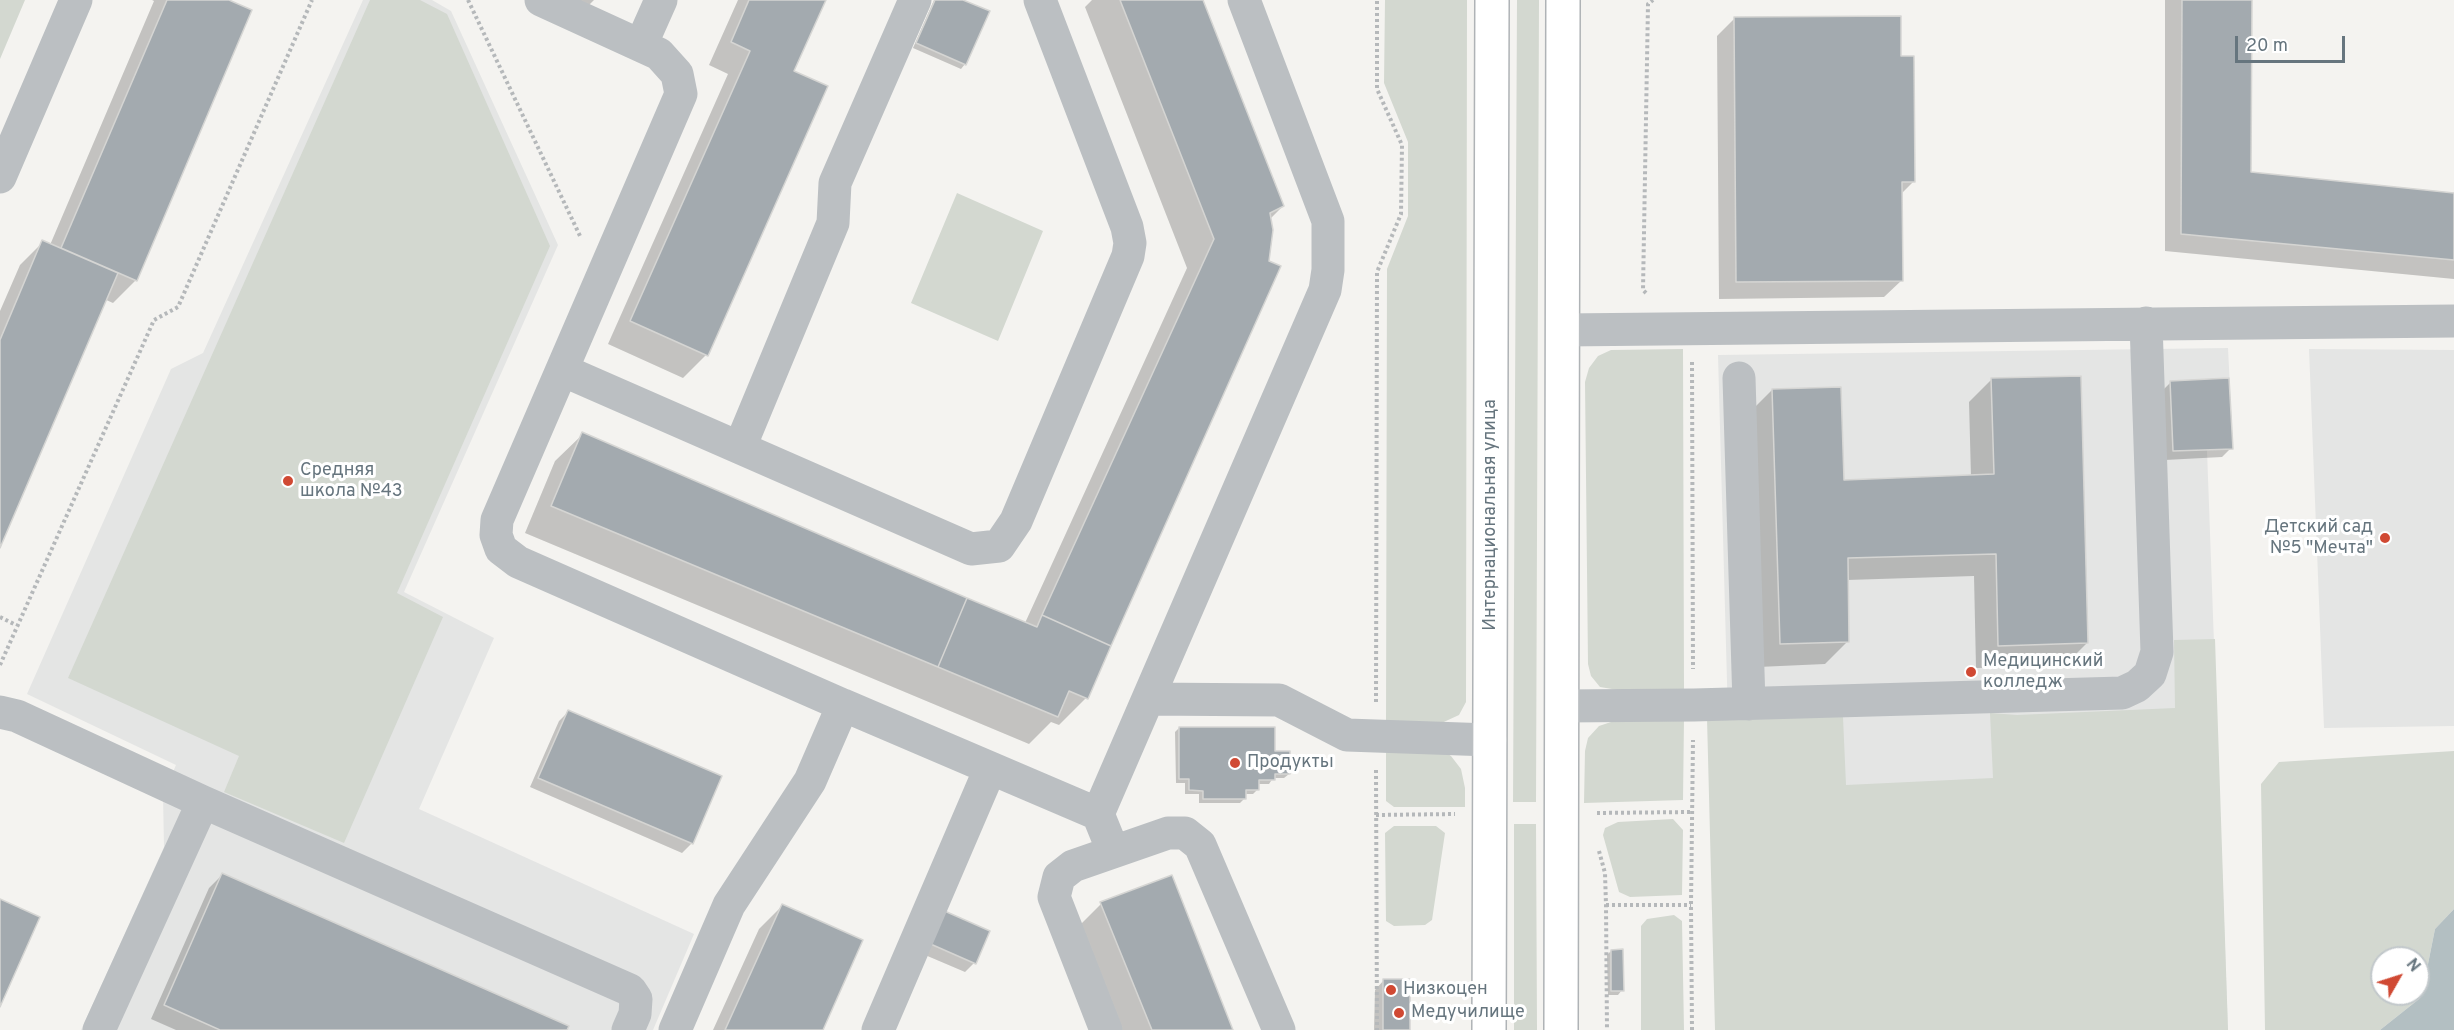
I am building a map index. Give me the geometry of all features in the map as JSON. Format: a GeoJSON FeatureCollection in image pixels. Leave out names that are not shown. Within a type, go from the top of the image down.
{"type":"FeatureCollection","features":[{"type":"Feature","properties":{"kind":"main road","name":"Интернациональная улица"},"geometry":{"type":"LineString","coordinates":[[1489,1030],[1492,0]]}},
{"type":"Feature","properties":{"kind":"main road"},"geometry":{"type":"LineString","coordinates":[[1561,1030],[1563,0]]}},
{"type":"Feature","properties":{"kind":"street"},"geometry":{"type":"LineString","coordinates":[[0,177],[76,0]]}},
{"type":"Feature","properties":{"kind":"street"},"geometry":{"type":"LineString","coordinates":[[541,0],[659,54],[677,74],[681,94],[496,520],[496,535],[501,549],[518,562],[990,770],[1098,814]]}},
{"type":"Feature","properties":{"kind":"street"},"geometry":{"type":"LineString","coordinates":[[641,45],[661,0]]}},
{"type":"Feature","properties":{"kind":"street"},"geometry":{"type":"LineString","coordinates":[[740,447],[833,223],[835,183],[915,0]]}},
{"type":"Feature","properties":{"kind":"street"},"geometry":{"type":"LineString","coordinates":[[562,370],[971,549],[999,546],[1016,521],[1128,256],[1130,243],[1127,227],[1040,0]]}},
{"type":"Feature","properties":{"kind":"street"},"geometry":{"type":"LineString","coordinates":[[1113,851],[1098,814],[1325,290],[1328,270],[1328,221],[1244,0]]}},
{"type":"Feature","properties":{"kind":"street"},"geometry":{"type":"LineString","coordinates":[[1563,330],[2454,321]]}},
{"type":"Feature","properties":{"kind":"street"},"geometry":{"type":"LineString","coordinates":[[1562,706],[1749,704],[2122,693],[2138,686],[2150,674],[2157,652],[2146,324]]}},
{"type":"Feature","properties":{"kind":"street"},"geometry":{"type":"LineString","coordinates":[[1739,378],[1749,704]]}},
{"type":"Feature","properties":{"kind":"street"},"geometry":{"type":"LineString","coordinates":[[1148,699],[1279,700],[1347,735],[1490,740]]}},
{"type":"Feature","properties":{"kind":"street"},"geometry":{"type":"LineString","coordinates":[[675,1030],[729,904],[810,781],[843,705]]}},
{"type":"Feature","properties":{"kind":"street"},"geometry":{"type":"LineString","coordinates":[[0,712],[17,716],[203,802],[630,990],[636,999],[635,1014],[628,1030]]}},
{"type":"Feature","properties":{"kind":"street"},"geometry":{"type":"LineString","coordinates":[[878,1030],[990,770]]}},
{"type":"Feature","properties":{"kind":"street"},"geometry":{"type":"LineString","coordinates":[[99,1030],[203,802]]}},
{"type":"Feature","properties":{"kind":"street"},"geometry":{"type":"LineString","coordinates":[[1106,1030],[1054,897],[1059,878],[1073,866],[1168,833],[1185,833],[1200,845],[1279,1030]]}},
{"type":"Feature","properties":{"kind":"path"},"geometry":{"type":"LineString","coordinates":[[0,665],[154,320],[178,307],[312,0]]}},
{"type":"Feature","properties":{"kind":"path"},"geometry":{"type":"LineString","coordinates":[[468,0],[601,280]]}},
{"type":"Feature","properties":{"kind":"path"},"geometry":{"type":"LineString","coordinates":[[1377,0],[1377,88],[1402,145],[1401,214],[1377,272],[1377,1030]]}},
{"type":"Feature","properties":{"kind":"path"},"geometry":{"type":"LineString","coordinates":[[1653,0],[1648,3],[1643,290],[1677,329]]}},
{"type":"Feature","properties":{"kind":"path"},"geometry":{"type":"LineString","coordinates":[[0,617],[16,625]]}},
{"type":"Feature","properties":{"kind":"path"},"geometry":{"type":"LineString","coordinates":[[1597,843],[1605,873],[1607,1030]]}},
{"type":"Feature","properties":{"kind":"path"},"geometry":{"type":"LineString","coordinates":[[1606,905],[1691,905]]}},
{"type":"Feature","properties":{"kind":"shaded area"},"geometry":{"type":"Polygon","coordinates":[[[0,0],[25,0],[0,59],[0,0]]]}},
{"type":"Feature","properties":{"kind":"shaded area","name":"Средняя школа №43"},"geometry":{"type":"Polygon","coordinates":[[[363,0],[432,0],[451,11],[558,245],[404,592],[494,638],[419,809],[694,934],[653,1030],[81,1030],[164,847],[163,795],[176,765],[27,694],[171,369],[203,353],[363,0]]]}},
{"type":"Feature","properties":{"kind":"shaded area"},"geometry":{"type":"Polygon","coordinates":[[[370,0],[420,0],[447,14],[550,246],[397,593],[443,617],[344,843],[224,792],[239,756],[68,678],[370,0]]]}},
{"type":"Feature","properties":{"kind":"shaded area"},"geometry":{"type":"Polygon","coordinates":[[[1385,0],[1467,0],[1466,702],[1459,715],[1435,726],[1386,724],[1387,269],[1408,216],[1408,142],[1384,83],[1385,0]]]}},
{"type":"Feature","properties":{"kind":"shaded area"},"geometry":{"type":"Polygon","coordinates":[[[1517,0],[1539,0],[1536,802],[1513,802],[1517,0]]]}},
{"type":"Feature","properties":{"kind":"shaded area"},"geometry":{"type":"Polygon","coordinates":[[[957,193],[1043,231],[998,341],[911,303],[957,193]]]}},
{"type":"Feature","properties":{"kind":"shaded area","name":"Медицинский колледж"},"geometry":{"type":"Polygon","coordinates":[[[2228,348],[2233,449],[2207,450],[2228,1030],[1715,1030],[1728,718],[1718,355],[2228,348]]]}},
{"type":"Feature","properties":{"kind":"shaded area"},"geometry":{"type":"Polygon","coordinates":[[[1683,349],[1684,689],[1618,690],[1600,687],[1591,676],[1588,664],[1585,382],[1589,368],[1598,356],[1611,350],[1683,349]]]}},
{"type":"Feature","properties":{"kind":"shaded area","name":"Детский сад №5 \"Мечта\""},"geometry":{"type":"Polygon","coordinates":[[[2309,349],[2454,350],[2454,726],[2324,728],[2309,349]]]}},
{"type":"Feature","properties":{"kind":"shaded area"},"geometry":{"type":"Polygon","coordinates":[[[2215,639],[2228,1030],[1715,1030],[1707,718],[1843,717],[1846,785],[1993,778],[1990,713],[2017,715],[2175,708],[2174,640],[2215,639]]]}},
{"type":"Feature","properties":{"kind":"shaded area"},"geometry":{"type":"Polygon","coordinates":[[[1684,719],[1683,800],[1584,803],[1585,751],[1588,738],[1599,726],[1614,721],[1684,719]]]}},
{"type":"Feature","properties":{"kind":"shaded area"},"geometry":{"type":"Polygon","coordinates":[[[2454,751],[2454,909],[2435,929],[2430,954],[2430,946],[2370,946],[2370,1006],[2410,1006],[2380,1030],[2265,1030],[2261,784],[2279,762],[2454,751]]]}},
{"type":"Feature","properties":{"kind":"shaded area"},"geometry":{"type":"Polygon","coordinates":[[[1386,752],[1445,752],[1451,756],[1461,769],[1465,788],[1465,807],[1394,807],[1386,801],[1386,752]]]}},
{"type":"Feature","properties":{"kind":"shaded area"},"geometry":{"type":"Polygon","coordinates":[[[1673,819],[1683,830],[1682,895],[1630,897],[1619,892],[1603,835],[1605,828],[1618,822],[1673,819]]]}},
{"type":"Feature","properties":{"kind":"shaded area"},"geometry":{"type":"Polygon","coordinates":[[[1514,824],[1536,824],[1537,1030],[1514,1030],[1514,824]]]}},
{"type":"Feature","properties":{"kind":"shaded area"},"geometry":{"type":"Polygon","coordinates":[[[1394,826],[1436,826],[1445,833],[1432,920],[1425,925],[1394,926],[1386,921],[1385,833],[1394,826]]]}},
{"type":"Feature","properties":{"kind":"shaded area"},"geometry":{"type":"Polygon","coordinates":[[[2454,909],[2454,1030],[2380,1030],[2410,1006],[2430,1006],[2430,954],[2435,929],[2454,909]]]}},
{"type":"Feature","properties":{"kind":"shaded area"},"geometry":{"type":"Polygon","coordinates":[[[1674,915],[1682,921],[1684,1030],[1641,1030],[1641,926],[1647,919],[1674,915]]]}},
{"type":"Feature","properties":{"kind":"building"},"geometry":{"type":"Polygon","coordinates":[[[167,0],[229,0],[252,10],[137,281],[61,248],[167,0]]]}},
{"type":"Feature","properties":{"kind":"building"},"geometry":{"type":"Polygon","coordinates":[[[749,0],[826,0],[794,71],[828,86],[708,356],[630,321],[750,51],[731,42],[749,0]]]}},
{"type":"Feature","properties":{"kind":"building"},"geometry":{"type":"Polygon","coordinates":[[[935,0],[963,0],[990,11],[966,65],[916,43],[935,0]]]}},
{"type":"Feature","properties":{"kind":"building"},"geometry":{"type":"Polygon","coordinates":[[[1120,0],[1203,0],[1284,206],[1270,213],[1273,230],[1269,261],[1281,266],[1111,646],[1042,615],[1214,239],[1120,0]]]}},
{"type":"Feature","properties":{"kind":"building"},"geometry":{"type":"Polygon","coordinates":[[[2182,0],[2252,0],[2251,172],[2454,193],[2454,260],[2181,234],[2182,0]]]}},
{"type":"Feature","properties":{"kind":"building"},"geometry":{"type":"Polygon","coordinates":[[[1901,16],[1901,56],[1914,56],[1915,182],[1902,182],[1903,281],[1736,282],[1734,17],[1901,16]]]}},
{"type":"Feature","properties":{"kind":"building"},"geometry":{"type":"Polygon","coordinates":[[[42,240],[118,273],[0,548],[0,340],[42,240]]]}},
{"type":"Feature","properties":{"kind":"building"},"geometry":{"type":"Polygon","coordinates":[[[2081,376],[2088,643],[1998,646],[1996,554],[1848,558],[1849,642],[1780,644],[1772,389],[1841,387],[1844,480],[1994,474],[1991,378],[2081,376]]]}},
{"type":"Feature","properties":{"kind":"building"},"geometry":{"type":"Polygon","coordinates":[[[2229,378],[2233,449],[2173,451],[2170,381],[2229,378]]]}},
{"type":"Feature","properties":{"kind":"building"},"geometry":{"type":"Polygon","coordinates":[[[582,432],[967,598],[938,667],[551,506],[582,432]]]}},
{"type":"Feature","properties":{"kind":"building"},"geometry":{"type":"Polygon","coordinates":[[[967,598],[1037,627],[1042,615],[1111,646],[1088,699],[1069,691],[1058,717],[938,667],[967,598]]]}},
{"type":"Feature","properties":{"kind":"building"},"geometry":{"type":"Polygon","coordinates":[[[568,710],[722,776],[693,844],[538,778],[568,710]]]}},
{"type":"Feature","properties":{"kind":"building","name":"Продукты"},"geometry":{"type":"Polygon","coordinates":[[[1179,727],[1275,727],[1275,751],[1290,751],[1290,774],[1275,774],[1275,780],[1259,780],[1259,790],[1246,790],[1246,799],[1203,799],[1203,791],[1189,790],[1189,779],[1179,779],[1179,727]]]}},
{"type":"Feature","properties":{"kind":"building"},"geometry":{"type":"Polygon","coordinates":[[[222,873],[569,1026],[567,1030],[220,1030],[164,1005],[222,873]]]}},
{"type":"Feature","properties":{"kind":"building"},"geometry":{"type":"Polygon","coordinates":[[[1172,875],[1233,1030],[1152,1030],[1100,902],[1172,875]]]}},
{"type":"Feature","properties":{"kind":"building"},"geometry":{"type":"Polygon","coordinates":[[[0,899],[40,917],[0,1007],[0,899]]]}},
{"type":"Feature","properties":{"kind":"building"},"geometry":{"type":"Polygon","coordinates":[[[782,904],[863,940],[823,1030],[725,1030],[782,904]]]}},
{"type":"Feature","properties":{"kind":"building"},"geometry":{"type":"Polygon","coordinates":[[[940,909],[990,931],[976,964],[926,942],[940,909]]]}},
{"type":"Feature","properties":{"kind":"building"},"geometry":{"type":"Polygon","coordinates":[[[1623,949],[1624,991],[1611,991],[1611,950],[1623,949]]]}},
{"type":"Feature","properties":{"kind":"building"},"geometry":{"type":"Polygon","coordinates":[[[1383,979],[1410,979],[1410,1030],[1383,1030],[1383,979]]]}},
{"type":"Feature","properties":{"kind":"place","name":"Средняя школа №43"},"geometry":{"type":"Point","coordinates":[288,481]}},
{"type":"Feature","properties":{"kind":"place","name":"Детский сад №5 \"Мечта\""},"geometry":{"type":"Point","coordinates":[2385,538]}},
{"type":"Feature","properties":{"kind":"place","name":"Медицинский колледж"},"geometry":{"type":"Point","coordinates":[1971,672]}},
{"type":"Feature","properties":{"kind":"place","name":"Продукты"},"geometry":{"type":"Point","coordinates":[1235,763]}},
{"type":"Feature","properties":{"kind":"place","name":"Низкоцен"},"geometry":{"type":"Point","coordinates":[1391,990]}},
{"type":"Feature","properties":{"kind":"place","name":"Медучилище"},"geometry":{"type":"Point","coordinates":[1399,1013]}}]}
